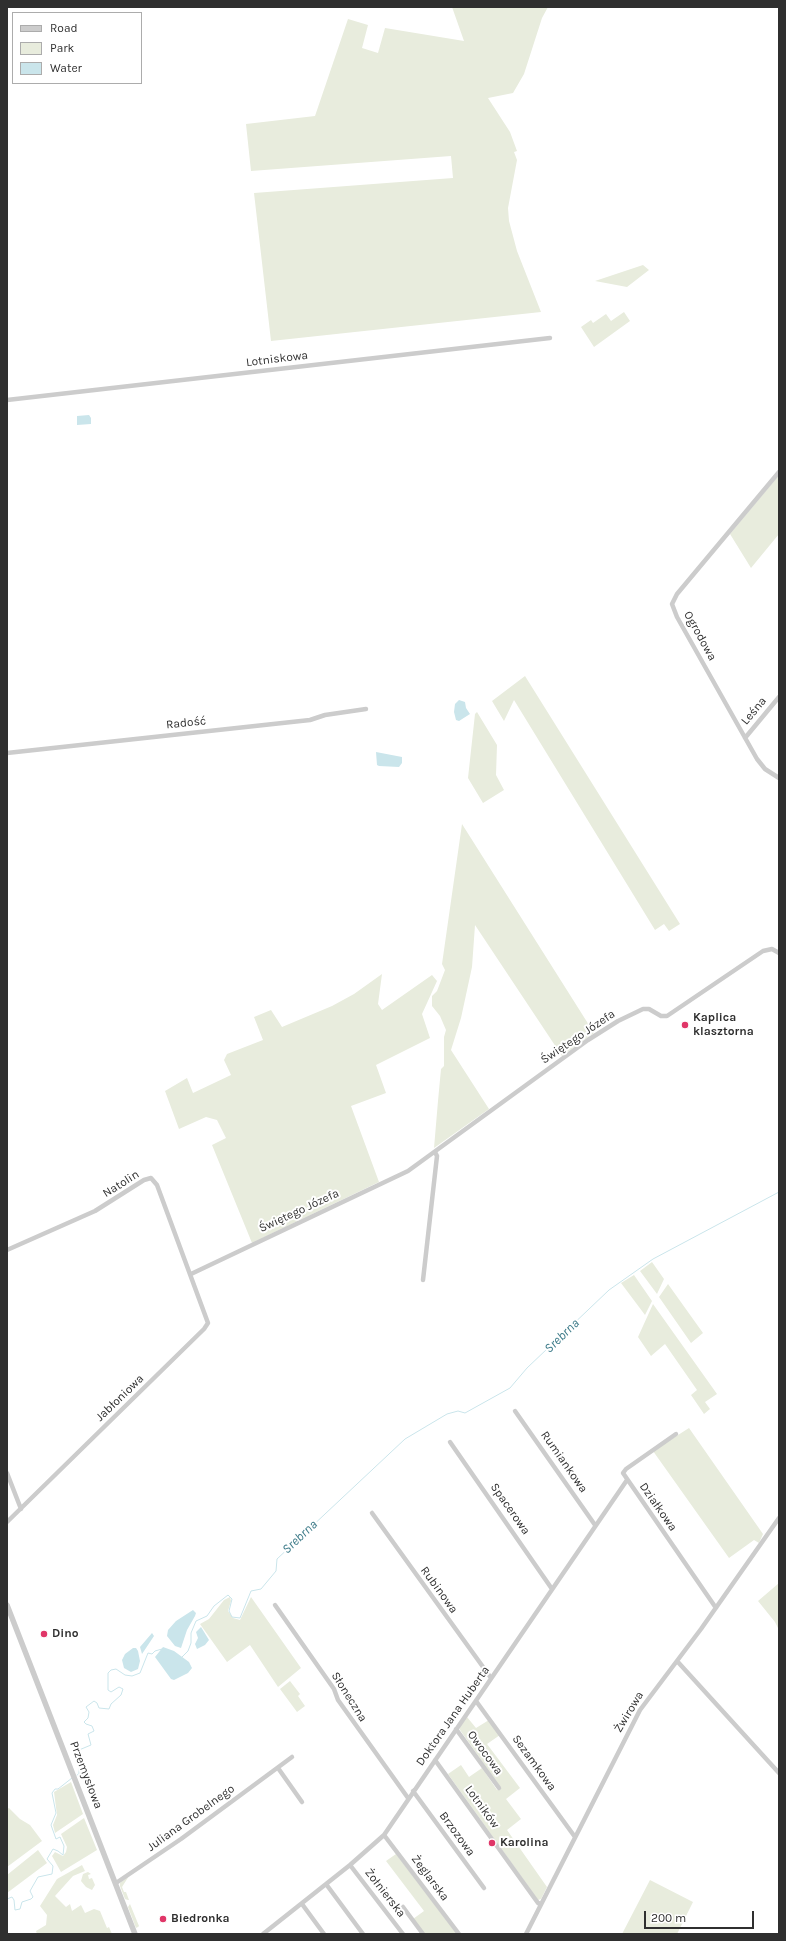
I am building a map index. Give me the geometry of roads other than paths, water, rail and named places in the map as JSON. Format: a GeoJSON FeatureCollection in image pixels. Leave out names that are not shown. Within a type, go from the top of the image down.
{"type":"FeatureCollection","features":[{"type":"Feature","properties":{"kind":"street","name":"Lotniskowa"},"geometry":{"type":"LineString","coordinates":[[7,400],[550,338]]}},
{"type":"Feature","properties":{"kind":"street","name":"Ogrodowa"},"geometry":{"type":"LineString","coordinates":[[779,472],[672,602],[675,612],[745,738],[762,765],[779,778]]}},
{"type":"Feature","properties":{"kind":"street","name":"Leśna"},"geometry":{"type":"LineString","coordinates":[[745,738],[779,697]]}},
{"type":"Feature","properties":{"kind":"street","name":"Radość"},"geometry":{"type":"LineString","coordinates":[[7,753],[310,720],[325,715],[366,709]]}},
{"type":"Feature","properties":{"kind":"street","name":"Świętego Józefa"},"geometry":{"type":"LineString","coordinates":[[191,1274],[408,1171],[615,1022],[643,1009],[649,1010],[661,1016],[667,1016],[766,950],[772,949],[779,953]]}},
{"type":"Feature","properties":{"kind":"street"},"geometry":{"type":"LineString","coordinates":[[423,1280],[437,1156],[435,1152]]}},
{"type":"Feature","properties":{"kind":"street","name":"Natolin"},"geometry":{"type":"LineString","coordinates":[[7,1250],[95,1211],[144,1180],[151,1178],[156,1185],[191,1274]]}},
{"type":"Feature","properties":{"kind":"street","name":"Jabłoniowa"},"geometry":{"type":"LineString","coordinates":[[7,1522],[204,1329],[208,1323],[207,1317],[191,1274]]}},
{"type":"Feature","properties":{"kind":"street","name":"Rumiankowa"},"geometry":{"type":"LineString","coordinates":[[515,1411],[595,1525]]}},
{"type":"Feature","properties":{"kind":"street","name":"Działkowa"},"geometry":{"type":"LineString","coordinates":[[676,1434],[622,1473],[716,1608]]}},
{"type":"Feature","properties":{"kind":"street","name":"Spacerowa"},"geometry":{"type":"LineString","coordinates":[[450,1442],[552,1588]]}},
{"type":"Feature","properties":{"kind":"street"},"geometry":{"type":"LineString","coordinates":[[7,1473],[21,1509]]}},
{"type":"Feature","properties":{"kind":"street","name":"Doktora Jana Huberta"},"geometry":{"type":"LineString","coordinates":[[263,1934],[350,1865],[384,1835],[627,1480]]}},
{"type":"Feature","properties":{"kind":"street","name":"Rubinowa"},"geometry":{"type":"LineString","coordinates":[[372,1513],[491,1678]]}},
{"type":"Feature","properties":{"kind":"street","name":"Żwirowa"},"geometry":{"type":"LineString","coordinates":[[526,1934],[640,1710],[716,1608],[779,1518]]}},
{"type":"Feature","properties":{"kind":"street","name":"Przemysłowa"},"geometry":{"type":"LineString","coordinates":[[7,1605],[135,1934]]}},
{"type":"Feature","properties":{"kind":"street","name":"Słoneczna"},"geometry":{"type":"LineString","coordinates":[[275,1605],[334,1688],[342,1707],[408,1798]]}},
{"type":"Feature","properties":{"kind":"street"},"geometry":{"type":"LineString","coordinates":[[676,1661],[779,1773]]}},
{"type":"Feature","properties":{"kind":"street","name":"Sezamkowa"},"geometry":{"type":"LineString","coordinates":[[476,1701],[575,1837]]}},
{"type":"Feature","properties":{"kind":"street","name":"Owocowa"},"geometry":{"type":"LineString","coordinates":[[456,1729],[499,1788]]}},
{"type":"Feature","properties":{"kind":"street","name":"Juliana Grobelnego"},"geometry":{"type":"LineString","coordinates":[[116,1883],[181,1839],[292,1757]]}},
{"type":"Feature","properties":{"kind":"street","name":"Lotników"},"geometry":{"type":"LineString","coordinates":[[435,1760],[538,1903],[541,1904]]}},
{"type":"Feature","properties":{"kind":"street"},"geometry":{"type":"LineString","coordinates":[[278,1768],[302,1802]]}},
{"type":"Feature","properties":{"kind":"street","name":"Brzozowa"},"geometry":{"type":"LineString","coordinates":[[413,1791],[484,1888]]}},
{"type":"Feature","properties":{"kind":"street","name":"Żeglarska"},"geometry":{"type":"LineString","coordinates":[[384,1835],[459,1934]]}},
{"type":"Feature","properties":{"kind":"street","name":"Żołnierska"},"geometry":{"type":"LineString","coordinates":[[350,1865],[403,1934]]}},
{"type":"Feature","properties":{"kind":"street"},"geometry":{"type":"LineString","coordinates":[[326,1884],[363,1934]]}},
{"type":"Feature","properties":{"kind":"street"},"geometry":{"type":"LineString","coordinates":[[302,1904],[324,1934]]}},
{"type":"Feature","properties":{"kind":"street"},"geometry":{"type":"LineString","coordinates":[[403,1908],[423,1934]]}},
{"type":"Feature","properties":{"kind":"water"},"geometry":{"type":"Polygon","coordinates":[[[89,415],[91,418],[91,424],[77,425],[77,416],[89,415]]]}},
{"type":"Feature","properties":{"kind":"water"},"geometry":{"type":"Polygon","coordinates":[[[459,700],[465,702],[466,708],[470,714],[459,721],[456,720],[454,712],[455,704],[459,700]]]}},
{"type":"Feature","properties":{"kind":"water"},"geometry":{"type":"Polygon","coordinates":[[[376,752],[402,757],[402,763],[399,767],[379,766],[377,765],[376,752]]]}},
{"type":"Feature","properties":{"kind":"water"},"geometry":{"type":"Polygon","coordinates":[[[193,1610],[196,1613],[187,1630],[181,1648],[175,1646],[167,1636],[168,1630],[176,1621],[193,1610]]]}},
{"type":"Feature","properties":{"kind":"water"},"geometry":{"type":"Polygon","coordinates":[[[201,1627],[209,1640],[205,1645],[197,1649],[195,1644],[198,1638],[196,1632],[201,1627]]]}},
{"type":"Feature","properties":{"kind":"water"},"geometry":{"type":"Polygon","coordinates":[[[152,1633],[154,1636],[142,1654],[140,1647],[152,1633]]]}},
{"type":"Feature","properties":{"kind":"water"},"geometry":{"type":"Polygon","coordinates":[[[163,1647],[174,1651],[189,1662],[192,1668],[188,1673],[174,1680],[171,1679],[155,1657],[163,1647]]]}},
{"type":"Feature","properties":{"kind":"water"},"geometry":{"type":"Polygon","coordinates":[[[133,1648],[136,1648],[138,1651],[140,1661],[138,1669],[131,1672],[124,1668],[122,1660],[125,1654],[133,1648]]]}},
{"type":"Feature","properties":{"kind":"waterway","name":"Srebrna"},"geometry":{"type":"LineString","coordinates":[[181,1658],[188,1651],[191,1643],[191,1633],[196,1621],[207,1616],[214,1606],[228,1595],[232,1599],[229,1611],[232,1617],[240,1618],[251,1591],[261,1589],[276,1571],[277,1559],[405,1439],[447,1414],[458,1411],[465,1413],[510,1388],[527,1368],[609,1290],[653,1259],[779,1192]]}},
{"type":"Feature","properties":{"kind":"waterway","name":"Srebrna"},"geometry":{"type":"LineString","coordinates":[[77,1775],[79,1774],[79,1750],[91,1745],[88,1734],[94,1731],[92,1726],[84,1722],[88,1718],[89,1712],[86,1707],[94,1701],[97,1703],[99,1708],[109,1709],[111,1704],[121,1695],[123,1689],[119,1687],[111,1692],[108,1690],[108,1673],[111,1670],[116,1669],[125,1675],[132,1676],[140,1673],[148,1653],[152,1654],[155,1651],[162,1649]]}},
{"type":"Feature","properties":{"kind":"waterway","name":"Srebrna"},"geometry":{"type":"LineString","coordinates":[[7,1899],[12,1897],[14,1900],[15,1910],[20,1909],[22,1902],[33,1897],[30,1891],[38,1877],[52,1874],[53,1866],[47,1859],[53,1849],[63,1855],[64,1846],[60,1837],[56,1839],[51,1825],[56,1813],[52,1793],[55,1789],[58,1789],[72,1778]]}},
{"type":"Feature","properties":{"kind":"place","name":"Kaplica klasztorna"},"geometry":{"type":"Point","coordinates":[685,1025]}},
{"type":"Feature","properties":{"kind":"place","name":"Dino"},"geometry":{"type":"Point","coordinates":[44,1634]}},
{"type":"Feature","properties":{"kind":"place","name":"Karolina"},"geometry":{"type":"Point","coordinates":[492,1843]}},
{"type":"Feature","properties":{"kind":"place","name":"Biedronka"},"geometry":{"type":"Point","coordinates":[163,1919]}}]}
